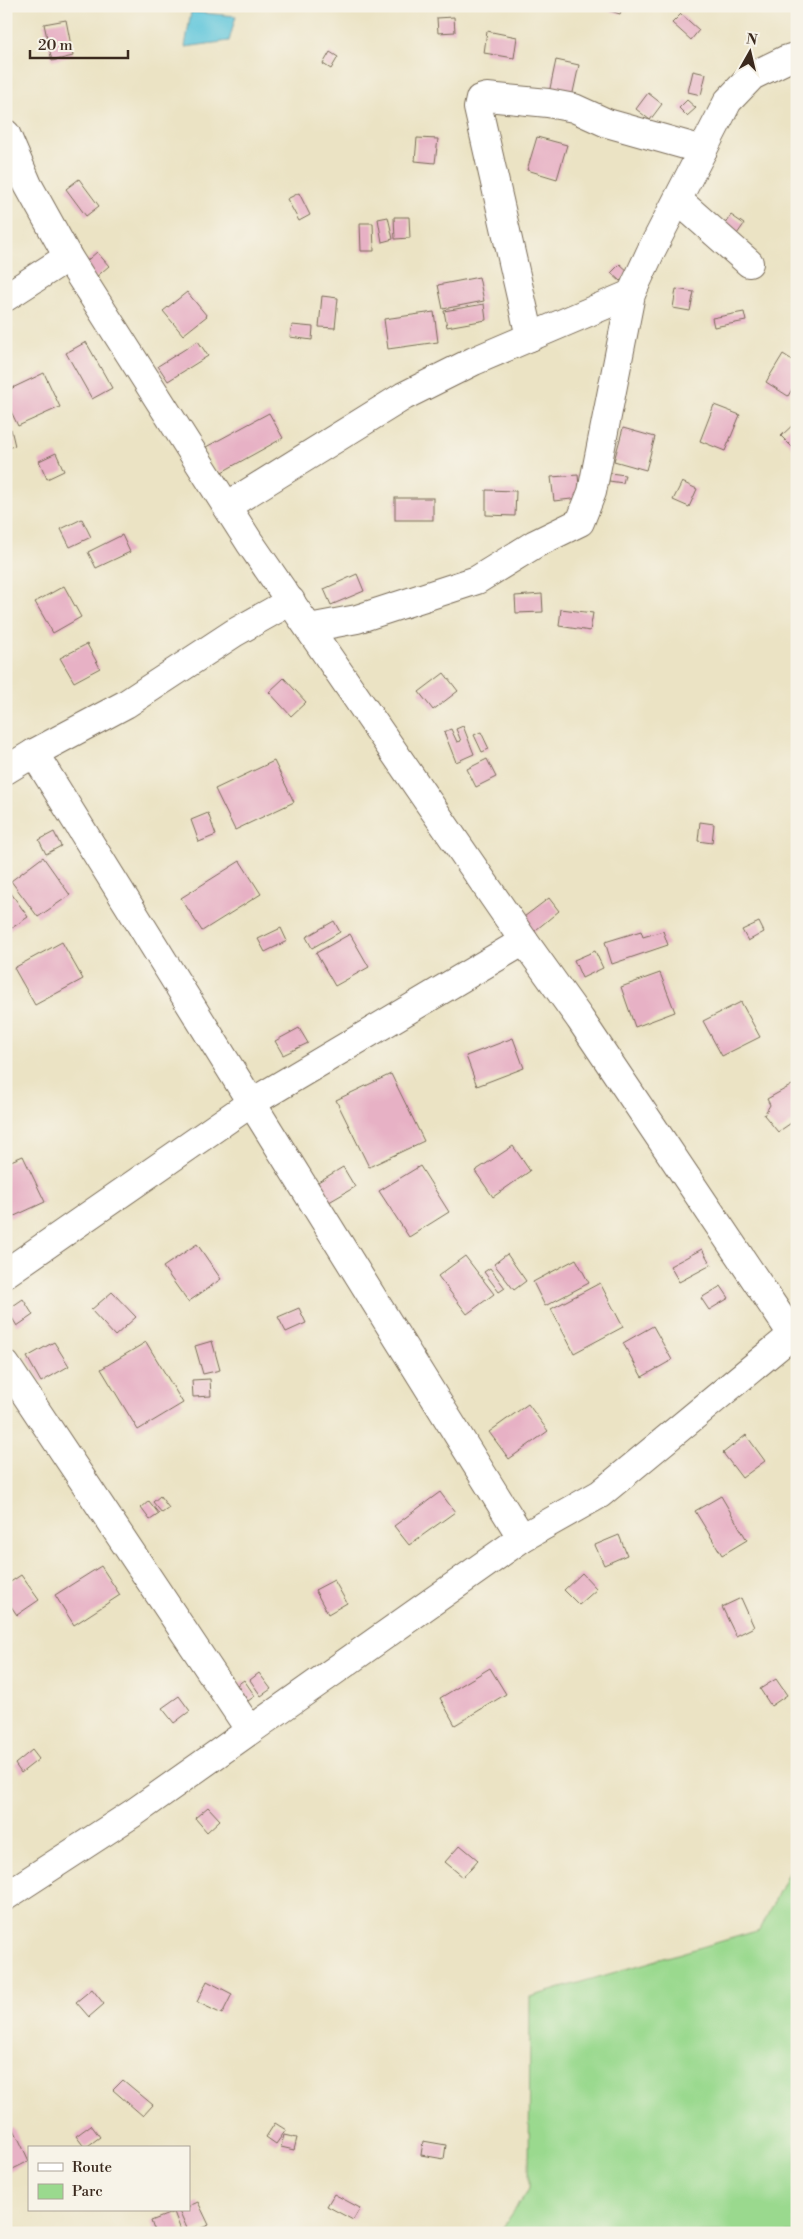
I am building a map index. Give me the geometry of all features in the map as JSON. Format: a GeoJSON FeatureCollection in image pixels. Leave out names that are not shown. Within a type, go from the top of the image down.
{"type":"FeatureCollection","features":[{"type":"Feature","properties":{"kind":"street"},"geometry":{"type":"LineString","coordinates":[[309,628],[357,619],[476,580],[535,544],[580,522],[592,492],[632,294],[651,251],[728,100],[752,76],[797,56]]}},
{"type":"Feature","properties":{"kind":"street"},"geometry":{"type":"LineString","coordinates":[[530,337],[478,108],[480,99],[487,97],[548,103],[574,108],[606,123],[703,150]]}},
{"type":"Feature","properties":{"kind":"street"},"geometry":{"type":"LineString","coordinates":[[6,134],[28,185],[68,257],[227,506],[524,941],[580,1018],[794,1333],[600,1494],[522,1538],[249,1729],[135,1812],[6,1896]]}},
{"type":"Feature","properties":{"kind":"street"},"geometry":{"type":"LineString","coordinates":[[678,200],[749,263]]}},
{"type":"Feature","properties":{"kind":"street"},"geometry":{"type":"LineString","coordinates":[[6,298],[68,257]]}},
{"type":"Feature","properties":{"kind":"street"},"geometry":{"type":"LineString","coordinates":[[227,506],[404,396],[474,361],[632,294]]}},
{"type":"Feature","properties":{"kind":"street"},"geometry":{"type":"LineString","coordinates":[[6,770],[126,704],[234,633],[291,601]]}},
{"type":"Feature","properties":{"kind":"street"},"geometry":{"type":"LineString","coordinates":[[34,753],[250,1104],[522,1538]]}},
{"type":"Feature","properties":{"kind":"street"},"geometry":{"type":"LineString","coordinates":[[6,1273],[250,1104],[524,941]]}},
{"type":"Feature","properties":{"kind":"street"},"geometry":{"type":"LineString","coordinates":[[6,1365],[249,1729]]}},
{"type":"Feature","properties":{"kind":"green space"},"geometry":{"type":"Polygon","coordinates":[[[797,1855],[797,2233],[499,2233],[529,2189],[530,1997],[760,1930],[797,1855]]]}},
{"type":"Feature","properties":{"kind":"water"},"geometry":{"type":"Polygon","coordinates":[[[191,12],[236,16],[229,41],[185,47],[191,12]]]}},
{"type":"Feature","properties":{"kind":"building"},"geometry":{"type":"Polygon","coordinates":[[[602,6],[623,6],[620,14],[601,8],[602,6]]]}},
{"type":"Feature","properties":{"kind":"building"},"geometry":{"type":"Polygon","coordinates":[[[681,14],[699,30],[691,40],[672,23],[681,14]]]}},
{"type":"Feature","properties":{"kind":"building"},"geometry":{"type":"Polygon","coordinates":[[[454,17],[455,32],[438,33],[437,18],[454,17]]]}},
{"type":"Feature","properties":{"kind":"building"},"geometry":{"type":"Polygon","coordinates":[[[66,20],[73,56],[52,61],[44,24],[66,20]]]}},
{"type":"Feature","properties":{"kind":"building"},"geometry":{"type":"Polygon","coordinates":[[[487,31],[517,37],[514,58],[484,53],[487,31]]]}},
{"type":"Feature","properties":{"kind":"building"},"geometry":{"type":"Polygon","coordinates":[[[330,52],[338,57],[331,69],[323,64],[330,52]]]}},
{"type":"Feature","properties":{"kind":"building"},"geometry":{"type":"Polygon","coordinates":[[[556,60],[579,65],[572,97],[549,93],[556,60]]]}},
{"type":"Feature","properties":{"kind":"building"},"geometry":{"type":"Polygon","coordinates":[[[693,71],[706,74],[701,95],[688,92],[693,71]]]}},
{"type":"Feature","properties":{"kind":"building"},"geometry":{"type":"Polygon","coordinates":[[[648,93],[662,104],[650,120],[636,109],[648,93]]]}},
{"type":"Feature","properties":{"kind":"building"},"geometry":{"type":"Polygon","coordinates":[[[687,100],[696,108],[687,116],[679,108],[687,100]]]}},
{"type":"Feature","properties":{"kind":"building"},"geometry":{"type":"Polygon","coordinates":[[[537,137],[567,145],[557,179],[527,170],[537,137]]]}},
{"type":"Feature","properties":{"kind":"building"},"geometry":{"type":"Polygon","coordinates":[[[417,138],[438,139],[435,163],[415,161],[417,138]]]}},
{"type":"Feature","properties":{"kind":"building"},"geometry":{"type":"Polygon","coordinates":[[[79,179],[99,206],[86,216],[66,189],[79,179]]]}},
{"type":"Feature","properties":{"kind":"building"},"geometry":{"type":"Polygon","coordinates":[[[299,193],[310,215],[299,221],[287,199],[299,193]]]}},
{"type":"Feature","properties":{"kind":"building"},"geometry":{"type":"Polygon","coordinates":[[[731,215],[744,224],[735,237],[722,228],[731,215]]]}},
{"type":"Feature","properties":{"kind":"building"},"geometry":{"type":"Polygon","coordinates":[[[388,217],[393,239],[382,242],[378,219],[388,217]]]}},
{"type":"Feature","properties":{"kind":"building"},"geometry":{"type":"Polygon","coordinates":[[[394,217],[409,217],[410,238],[395,239],[394,217]]]}},
{"type":"Feature","properties":{"kind":"building"},"geometry":{"type":"Polygon","coordinates":[[[360,223],[373,223],[374,251],[361,251],[360,223]]]}},
{"type":"Feature","properties":{"kind":"building"},"geometry":{"type":"Polygon","coordinates":[[[97,252],[109,266],[95,278],[83,264],[97,252]]]}},
{"type":"Feature","properties":{"kind":"building"},"geometry":{"type":"Polygon","coordinates":[[[620,264],[629,272],[620,281],[611,273],[620,264]]]}},
{"type":"Feature","properties":{"kind":"building"},"geometry":{"type":"Polygon","coordinates":[[[479,277],[484,301],[443,309],[438,285],[479,277]]]}},
{"type":"Feature","properties":{"kind":"building"},"geometry":{"type":"Polygon","coordinates":[[[676,289],[694,292],[690,311],[673,308],[676,289]]]}},
{"type":"Feature","properties":{"kind":"building"},"geometry":{"type":"Polygon","coordinates":[[[187,292],[207,316],[183,335],[163,311],[187,292]]]}},
{"type":"Feature","properties":{"kind":"building"},"geometry":{"type":"Polygon","coordinates":[[[322,296],[338,298],[335,328],[319,327],[322,296]]]}},
{"type":"Feature","properties":{"kind":"building"},"geometry":{"type":"Polygon","coordinates":[[[484,304],[486,320],[447,327],[444,311],[484,304]]]}},
{"type":"Feature","properties":{"kind":"building"},"geometry":{"type":"Polygon","coordinates":[[[434,312],[438,342],[388,349],[384,319],[434,312]]]}},
{"type":"Feature","properties":{"kind":"building"},"geometry":{"type":"Polygon","coordinates":[[[744,312],[746,321],[714,327],[712,318],[744,312]]]}},
{"type":"Feature","properties":{"kind":"building"},"geometry":{"type":"Polygon","coordinates":[[[292,325],[313,327],[312,340],[290,337],[292,325]]]}},
{"type":"Feature","properties":{"kind":"building"},"geometry":{"type":"Polygon","coordinates":[[[198,341],[208,356],[168,381],[158,366],[198,341]]]}},
{"type":"Feature","properties":{"kind":"building"},"geometry":{"type":"Polygon","coordinates":[[[86,342],[112,388],[92,399],[66,353],[86,342]]]}},
{"type":"Feature","properties":{"kind":"building"},"geometry":{"type":"Polygon","coordinates":[[[783,354],[797,363],[797,381],[788,396],[766,382],[783,354]]]}},
{"type":"Feature","properties":{"kind":"building"},"geometry":{"type":"Polygon","coordinates":[[[44,373],[60,407],[18,426],[6,401],[6,391],[44,373]]]}},
{"type":"Feature","properties":{"kind":"building"},"geometry":{"type":"Polygon","coordinates":[[[714,405],[740,415],[725,451],[700,441],[714,405]]]}},
{"type":"Feature","properties":{"kind":"building"},"geometry":{"type":"Polygon","coordinates":[[[269,413],[283,438],[220,473],[206,447],[269,413]]]}},
{"type":"Feature","properties":{"kind":"building"},"geometry":{"type":"Polygon","coordinates":[[[797,421],[797,452],[781,436],[797,421]]]}},
{"type":"Feature","properties":{"kind":"building"},"geometry":{"type":"Polygon","coordinates":[[[623,428],[655,437],[646,470],[614,461],[623,428]]]}},
{"type":"Feature","properties":{"kind":"building"},"geometry":{"type":"Polygon","coordinates":[[[11,429],[15,446],[6,448],[6,430],[11,429]]]}},
{"type":"Feature","properties":{"kind":"building"},"geometry":{"type":"Polygon","coordinates":[[[56,453],[64,471],[47,479],[39,461],[56,453]]]}},
{"type":"Feature","properties":{"kind":"building"},"geometry":{"type":"Polygon","coordinates":[[[610,473],[625,475],[623,483],[609,481],[610,473]]]}},
{"type":"Feature","properties":{"kind":"building"},"geometry":{"type":"Polygon","coordinates":[[[578,475],[580,498],[554,501],[551,477],[578,475]]]}},
{"type":"Feature","properties":{"kind":"building"},"geometry":{"type":"Polygon","coordinates":[[[682,482],[697,489],[689,507],[673,500],[682,482]]]}},
{"type":"Feature","properties":{"kind":"building"},"geometry":{"type":"Polygon","coordinates":[[[486,490],[516,491],[515,516],[486,515],[486,490]]]}},
{"type":"Feature","properties":{"kind":"building"},"geometry":{"type":"Polygon","coordinates":[[[395,498],[433,498],[433,520],[395,520],[395,498]]]}},
{"type":"Feature","properties":{"kind":"building"},"geometry":{"type":"Polygon","coordinates":[[[82,519],[91,537],[70,547],[61,529],[82,519]]]}},
{"type":"Feature","properties":{"kind":"building"},"geometry":{"type":"Polygon","coordinates":[[[122,535],[130,552],[96,568],[88,552],[122,535]]]}},
{"type":"Feature","properties":{"kind":"building"},"geometry":{"type":"Polygon","coordinates":[[[357,574],[364,591],[331,605],[324,589],[357,574]]]}},
{"type":"Feature","properties":{"kind":"building"},"geometry":{"type":"Polygon","coordinates":[[[64,586],[81,617],[53,633],[35,602],[64,586]]]}},
{"type":"Feature","properties":{"kind":"building"},"geometry":{"type":"Polygon","coordinates":[[[542,594],[543,612],[516,613],[515,596],[542,594]]]}},
{"type":"Feature","properties":{"kind":"building"},"geometry":{"type":"Polygon","coordinates":[[[561,609],[593,613],[590,631],[559,626],[561,609]]]}},
{"type":"Feature","properties":{"kind":"building"},"geometry":{"type":"Polygon","coordinates":[[[87,644],[100,668],[74,682],[60,658],[87,644]]]}},
{"type":"Feature","properties":{"kind":"building"},"geometry":{"type":"Polygon","coordinates":[[[444,673],[458,691],[433,710],[419,692],[444,673]]]}},
{"type":"Feature","properties":{"kind":"building"},"geometry":{"type":"Polygon","coordinates":[[[284,678],[306,702],[291,716],[269,692],[284,678]]]}},
{"type":"Feature","properties":{"kind":"building"},"geometry":{"type":"Polygon","coordinates":[[[463,726],[474,754],[456,762],[444,732],[451,729],[457,742],[461,741],[456,729],[463,726]]]}},
{"type":"Feature","properties":{"kind":"building"},"geometry":{"type":"Polygon","coordinates":[[[481,732],[489,749],[482,752],[474,735],[481,732]]]}},
{"type":"Feature","properties":{"kind":"building"},"geometry":{"type":"Polygon","coordinates":[[[487,759],[496,777],[476,787],[467,769],[487,759]]]}},
{"type":"Feature","properties":{"kind":"building"},"geometry":{"type":"Polygon","coordinates":[[[274,761],[294,802],[235,830],[215,789],[274,761]]]}},
{"type":"Feature","properties":{"kind":"building"},"geometry":{"type":"Polygon","coordinates":[[[208,813],[216,835],[199,842],[191,820],[208,813]]]}},
{"type":"Feature","properties":{"kind":"building"},"geometry":{"type":"Polygon","coordinates":[[[700,822],[714,824],[712,843],[698,841],[700,822]]]}},
{"type":"Feature","properties":{"kind":"building"},"geometry":{"type":"Polygon","coordinates":[[[54,832],[61,846],[46,854],[39,840],[54,832]]]}},
{"type":"Feature","properties":{"kind":"building"},"geometry":{"type":"Polygon","coordinates":[[[43,857],[70,895],[38,917],[11,881],[43,857]]]}},
{"type":"Feature","properties":{"kind":"building"},"geometry":{"type":"Polygon","coordinates":[[[240,861],[261,894],[202,931],[181,898],[240,861]]]}},
{"type":"Feature","properties":{"kind":"building"},"geometry":{"type":"Polygon","coordinates":[[[6,886],[28,917],[6,932],[6,886]]]}},
{"type":"Feature","properties":{"kind":"building"},"geometry":{"type":"Polygon","coordinates":[[[549,898],[559,911],[531,934],[520,920],[549,898]]]}},
{"type":"Feature","properties":{"kind":"building"},"geometry":{"type":"Polygon","coordinates":[[[334,921],[340,932],[312,948],[306,937],[334,921]]]}},
{"type":"Feature","properties":{"kind":"building"},"geometry":{"type":"Polygon","coordinates":[[[759,922],[764,932],[748,941],[742,930],[759,922]]]}},
{"type":"Feature","properties":{"kind":"building"},"geometry":{"type":"Polygon","coordinates":[[[281,928],[287,941],[265,952],[258,939],[281,928]]]}},
{"type":"Feature","properties":{"kind":"building"},"geometry":{"type":"Polygon","coordinates":[[[641,931],[643,937],[663,931],[668,945],[612,964],[605,942],[641,931]]]}},
{"type":"Feature","properties":{"kind":"building"},"geometry":{"type":"Polygon","coordinates":[[[350,934],[369,967],[335,986],[316,953],[350,934]]]}},
{"type":"Feature","properties":{"kind":"building"},"geometry":{"type":"Polygon","coordinates":[[[62,942],[83,979],[35,1005],[14,968],[62,942]]]}},
{"type":"Feature","properties":{"kind":"building"},"geometry":{"type":"Polygon","coordinates":[[[595,951],[603,968],[582,978],[574,960],[595,951]]]}},
{"type":"Feature","properties":{"kind":"building"},"geometry":{"type":"Polygon","coordinates":[[[660,973],[675,1012],[635,1027],[621,987],[660,973]]]}},
{"type":"Feature","properties":{"kind":"building"},"geometry":{"type":"Polygon","coordinates":[[[741,1002],[760,1037],[722,1056],[703,1021],[741,1002]]]}},
{"type":"Feature","properties":{"kind":"building"},"geometry":{"type":"Polygon","coordinates":[[[299,1028],[308,1043],[283,1055],[275,1041],[299,1028]]]}},
{"type":"Feature","properties":{"kind":"building"},"geometry":{"type":"Polygon","coordinates":[[[513,1038],[524,1068],[477,1086],[466,1056],[513,1038]]]}},
{"type":"Feature","properties":{"kind":"building"},"geometry":{"type":"Polygon","coordinates":[[[391,1074],[424,1141],[369,1167],[336,1100],[391,1074]]]}},
{"type":"Feature","properties":{"kind":"building"},"geometry":{"type":"Polygon","coordinates":[[[794,1084],[797,1088],[797,1119],[778,1132],[764,1115],[770,1105],[767,1099],[794,1084]]]}},
{"type":"Feature","properties":{"kind":"building"},"geometry":{"type":"Polygon","coordinates":[[[513,1146],[530,1171],[493,1197],[475,1171],[513,1146]]]}},
{"type":"Feature","properties":{"kind":"building"},"geometry":{"type":"Polygon","coordinates":[[[23,1156],[45,1202],[10,1218],[6,1211],[6,1163],[23,1156]]]}},
{"type":"Feature","properties":{"kind":"building"},"geometry":{"type":"Polygon","coordinates":[[[420,1166],[449,1212],[409,1237],[379,1191],[420,1166]]]}},
{"type":"Feature","properties":{"kind":"building"},"geometry":{"type":"Polygon","coordinates":[[[343,1167],[355,1187],[324,1205],[313,1185],[343,1167]]]}},
{"type":"Feature","properties":{"kind":"building"},"geometry":{"type":"Polygon","coordinates":[[[197,1244],[221,1279],[188,1302],[163,1267],[197,1244]]]}},
{"type":"Feature","properties":{"kind":"building"},"geometry":{"type":"Polygon","coordinates":[[[702,1249],[711,1265],[679,1282],[670,1266],[702,1249]]]}},
{"type":"Feature","properties":{"kind":"building"},"geometry":{"type":"Polygon","coordinates":[[[507,1254],[526,1281],[514,1290],[494,1264],[507,1254]]]}},
{"type":"Feature","properties":{"kind":"building"},"geometry":{"type":"Polygon","coordinates":[[[465,1256],[494,1294],[467,1314],[438,1276],[465,1256]]]}},
{"type":"Feature","properties":{"kind":"building"},"geometry":{"type":"Polygon","coordinates":[[[576,1259],[589,1283],[545,1306],[533,1282],[576,1259]]]}},
{"type":"Feature","properties":{"kind":"building"},"geometry":{"type":"Polygon","coordinates":[[[490,1268],[505,1288],[499,1292],[484,1272],[490,1268]]]}},
{"type":"Feature","properties":{"kind":"building"},"geometry":{"type":"Polygon","coordinates":[[[600,1283],[623,1327],[574,1353],[551,1309],[600,1283]]]}},
{"type":"Feature","properties":{"kind":"building"},"geometry":{"type":"Polygon","coordinates":[[[721,1286],[729,1298],[709,1310],[701,1298],[721,1286]]]}},
{"type":"Feature","properties":{"kind":"building"},"geometry":{"type":"Polygon","coordinates":[[[112,1292],[136,1317],[115,1336],[91,1310],[112,1292]]]}},
{"type":"Feature","properties":{"kind":"building"},"geometry":{"type":"Polygon","coordinates":[[[23,1299],[33,1315],[17,1326],[7,1310],[23,1299]]]}},
{"type":"Feature","properties":{"kind":"building"},"geometry":{"type":"Polygon","coordinates":[[[299,1308],[306,1323],[286,1332],[278,1317],[299,1308]]]}},
{"type":"Feature","properties":{"kind":"building"},"geometry":{"type":"Polygon","coordinates":[[[653,1326],[672,1360],[642,1377],[623,1343],[653,1326]]]}},
{"type":"Feature","properties":{"kind":"building"},"geometry":{"type":"Polygon","coordinates":[[[212,1341],[220,1370],[203,1374],[195,1346],[212,1341]]]}},
{"type":"Feature","properties":{"kind":"building"},"geometry":{"type":"Polygon","coordinates":[[[54,1342],[69,1366],[41,1382],[27,1357],[54,1342]]]}},
{"type":"Feature","properties":{"kind":"building"},"geometry":{"type":"Polygon","coordinates":[[[146,1342],[183,1403],[138,1430],[101,1369],[146,1342]]]}},
{"type":"Feature","properties":{"kind":"building"},"geometry":{"type":"Polygon","coordinates":[[[210,1379],[211,1396],[193,1397],[192,1380],[210,1379]]]}},
{"type":"Feature","properties":{"kind":"building"},"geometry":{"type":"Polygon","coordinates":[[[528,1404],[548,1431],[509,1459],[489,1432],[528,1404]]]}},
{"type":"Feature","properties":{"kind":"building"},"geometry":{"type":"Polygon","coordinates":[[[746,1435],[765,1461],[742,1478],[723,1453],[746,1435]]]}},
{"type":"Feature","properties":{"kind":"building"},"geometry":{"type":"Polygon","coordinates":[[[440,1492],[455,1512],[409,1545],[394,1526],[440,1492]]]}},
{"type":"Feature","properties":{"kind":"building"},"geometry":{"type":"Polygon","coordinates":[[[160,1496],[169,1508],[162,1513],[153,1502],[160,1496]]]}},
{"type":"Feature","properties":{"kind":"building"},"geometry":{"type":"Polygon","coordinates":[[[721,1496],[747,1540],[722,1555],[695,1511],[721,1496]]]}},
{"type":"Feature","properties":{"kind":"building"},"geometry":{"type":"Polygon","coordinates":[[[149,1501],[159,1514],[150,1520],[141,1508],[149,1501]]]}},
{"type":"Feature","properties":{"kind":"building"},"geometry":{"type":"Polygon","coordinates":[[[619,1535],[627,1555],[604,1565],[595,1545],[619,1535]]]}},
{"type":"Feature","properties":{"kind":"building"},"geometry":{"type":"Polygon","coordinates":[[[101,1566],[120,1595],[74,1625],[55,1595],[101,1566]]]}},
{"type":"Feature","properties":{"kind":"building"},"geometry":{"type":"Polygon","coordinates":[[[582,1573],[597,1589],[579,1605],[564,1590],[582,1573]]]}},
{"type":"Feature","properties":{"kind":"building"},"geometry":{"type":"Polygon","coordinates":[[[21,1575],[39,1600],[17,1615],[6,1599],[6,1585],[21,1575]]]}},
{"type":"Feature","properties":{"kind":"building"},"geometry":{"type":"Polygon","coordinates":[[[334,1580],[347,1603],[328,1614],[315,1590],[334,1580]]]}},
{"type":"Feature","properties":{"kind":"building"},"geometry":{"type":"Polygon","coordinates":[[[741,1598],[754,1627],[736,1636],[722,1607],[741,1598]]]}},
{"type":"Feature","properties":{"kind":"building"},"geometry":{"type":"Polygon","coordinates":[[[490,1668],[506,1694],[455,1725],[440,1698],[490,1668]]]}},
{"type":"Feature","properties":{"kind":"building"},"geometry":{"type":"Polygon","coordinates":[[[259,1673],[271,1689],[261,1696],[250,1680],[259,1673]]]}},
{"type":"Feature","properties":{"kind":"building"},"geometry":{"type":"Polygon","coordinates":[[[776,1679],[787,1695],[771,1706],[760,1689],[776,1679]]]}},
{"type":"Feature","properties":{"kind":"building"},"geometry":{"type":"Polygon","coordinates":[[[244,1680],[255,1696],[248,1701],[237,1685],[244,1680]]]}},
{"type":"Feature","properties":{"kind":"building"},"geometry":{"type":"Polygon","coordinates":[[[179,1696],[190,1711],[174,1723],[162,1708],[179,1696]]]}},
{"type":"Feature","properties":{"kind":"building"},"geometry":{"type":"Polygon","coordinates":[[[32,1750],[39,1759],[21,1773],[15,1764],[32,1750]]]}},
{"type":"Feature","properties":{"kind":"building"},"geometry":{"type":"Polygon","coordinates":[[[208,1807],[220,1820],[207,1832],[195,1818],[208,1807]]]}},
{"type":"Feature","properties":{"kind":"building"},"geometry":{"type":"Polygon","coordinates":[[[460,1845],[478,1860],[463,1877],[445,1862],[460,1845]]]}},
{"type":"Feature","properties":{"kind":"building"},"geometry":{"type":"Polygon","coordinates":[[[207,1981],[232,1994],[222,2014],[197,2002],[207,1981]]]}},
{"type":"Feature","properties":{"kind":"building"},"geometry":{"type":"Polygon","coordinates":[[[92,1989],[104,2004],[89,2017],[76,2002],[92,1989]]]}},
{"type":"Feature","properties":{"kind":"building"},"geometry":{"type":"Polygon","coordinates":[[[123,2080],[153,2105],[143,2116],[113,2090],[123,2080]]]}},
{"type":"Feature","properties":{"kind":"building"},"geometry":{"type":"Polygon","coordinates":[[[275,2123],[286,2130],[276,2144],[266,2137],[275,2123]]]}},
{"type":"Feature","properties":{"kind":"building"},"geometry":{"type":"Polygon","coordinates":[[[91,2125],[100,2137],[88,2146],[84,2146],[76,2136],[91,2125]]]}},
{"type":"Feature","properties":{"kind":"building"},"geometry":{"type":"Polygon","coordinates":[[[13,2127],[28,2159],[28,2162],[9,2171],[6,2165],[6,2130],[13,2127]]]}},
{"type":"Feature","properties":{"kind":"building"},"geometry":{"type":"Polygon","coordinates":[[[284,2135],[297,2138],[294,2150],[281,2147],[284,2135]]]}},
{"type":"Feature","properties":{"kind":"building"},"geometry":{"type":"Polygon","coordinates":[[[423,2141],[446,2145],[444,2159],[421,2155],[423,2141]]]}},
{"type":"Feature","properties":{"kind":"building"},"geometry":{"type":"Polygon","coordinates":[[[334,2194],[360,2208],[353,2220],[327,2206],[334,2194]]]}},
{"type":"Feature","properties":{"kind":"building"},"geometry":{"type":"Polygon","coordinates":[[[198,2202],[209,2225],[189,2233],[180,2212],[190,2212],[190,2206],[198,2202]]]}},
{"type":"Feature","properties":{"kind":"building"},"geometry":{"type":"Polygon","coordinates":[[[174,2212],[182,2233],[155,2233],[151,2221],[174,2212]]]}}]}
